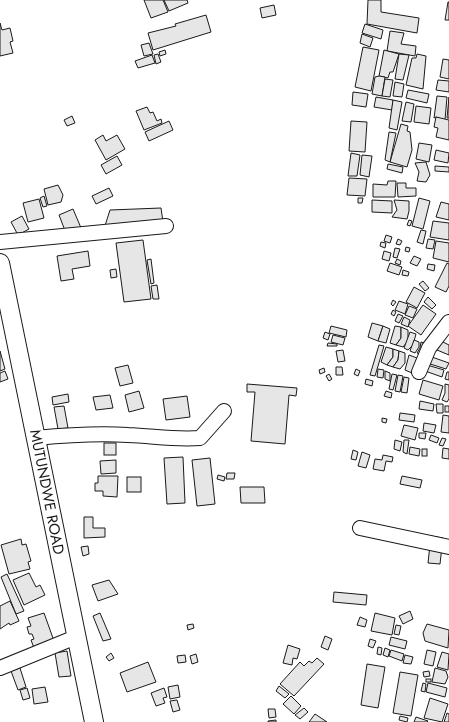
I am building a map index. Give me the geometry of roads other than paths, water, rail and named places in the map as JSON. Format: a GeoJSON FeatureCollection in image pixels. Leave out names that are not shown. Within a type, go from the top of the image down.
{"type":"FeatureCollection","features":[{"type":"Feature","properties":{"kind":"main road","name":"MUTUNDWE ROAD"},"geometry":{"type":"LineString","coordinates":[[0,263],[94,722]]}},
{"type":"Feature","properties":{"kind":"street"},"geometry":{"type":"LineString","coordinates":[[0,242],[166,226]]}},
{"type":"Feature","properties":{"kind":"street"},"geometry":{"type":"LineString","coordinates":[[419,372],[429,348],[449,322]]}},
{"type":"Feature","properties":{"kind":"street"},"geometry":{"type":"LineString","coordinates":[[36,438],[86,434],[130,435],[174,440],[200,438],[224,411]]}},
{"type":"Feature","properties":{"kind":"street"},"geometry":{"type":"LineString","coordinates":[[360,528],[449,547]]}},
{"type":"Feature","properties":{"kind":"street"},"geometry":{"type":"LineString","coordinates":[[0,668],[76,637]]}}]}
